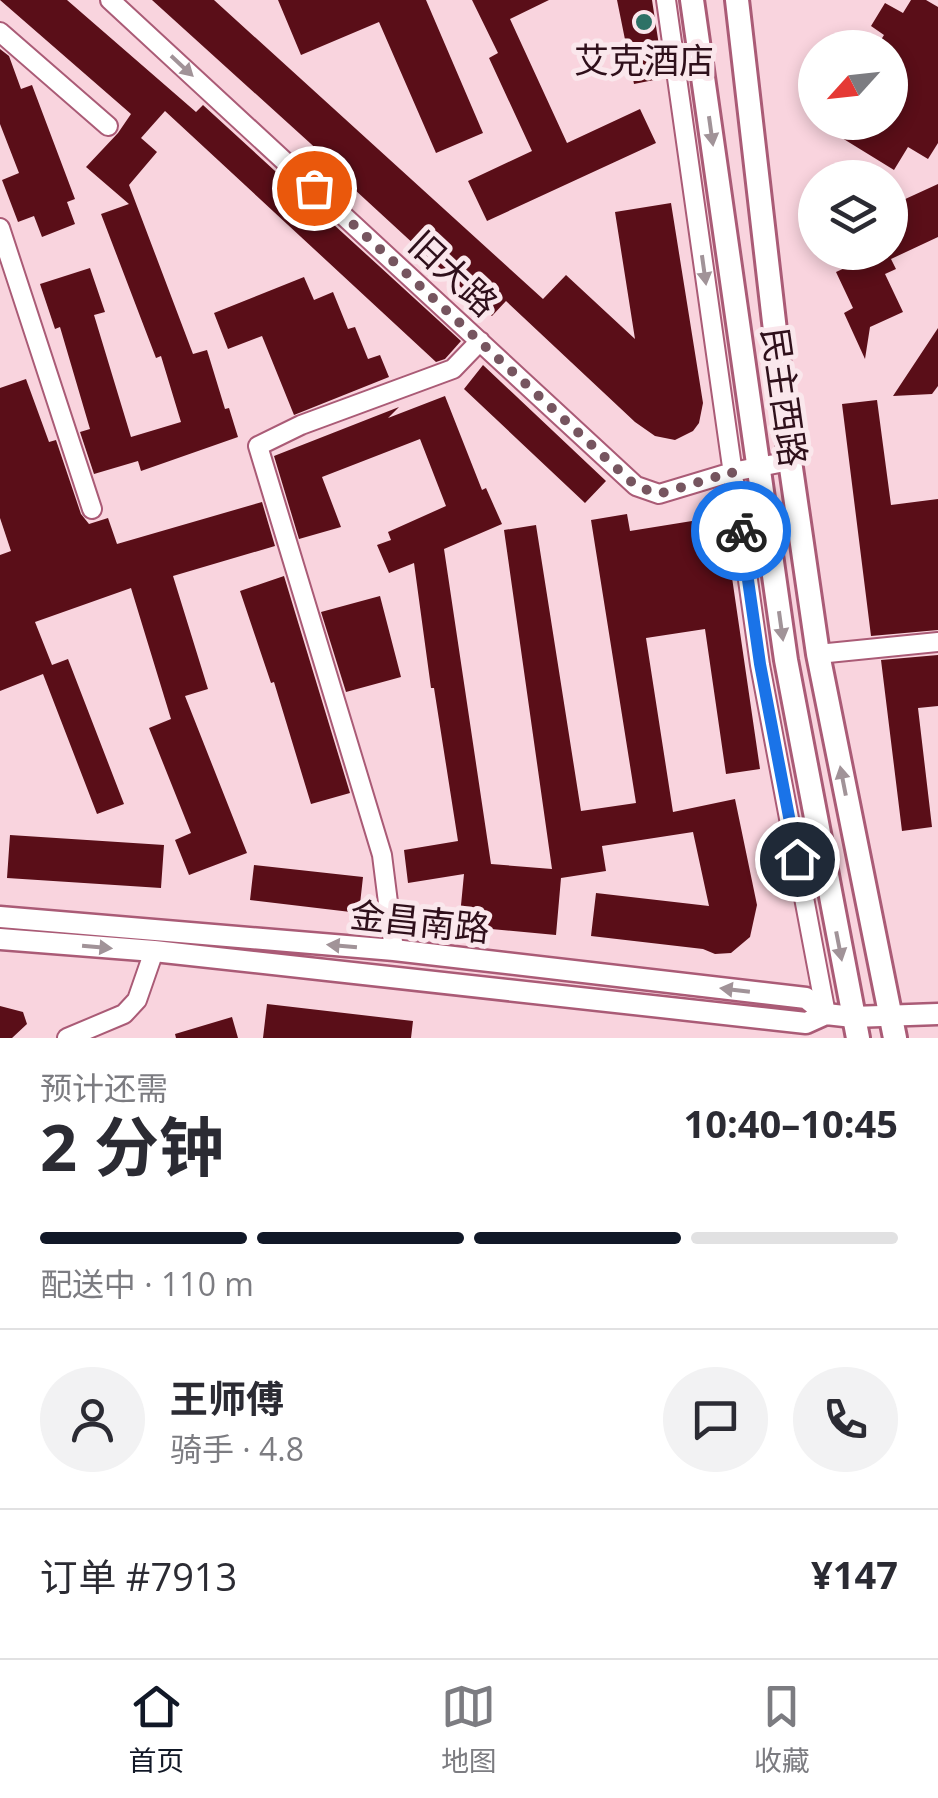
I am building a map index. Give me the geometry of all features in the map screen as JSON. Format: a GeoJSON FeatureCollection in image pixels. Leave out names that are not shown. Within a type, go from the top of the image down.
{"type":"FeatureCollection","features":[{"type":"Feature","properties":{"kind":"main road","name":"民主西路"},"geometry":{"type":"LineString","coordinates":[[692,0],[786,660],[856,1028]]}},
{"type":"Feature","properties":{"kind":"main road","name":"民主西路"},"geometry":{"type":"LineString","coordinates":[[737,0],[790,462],[818,654],[895,1038]]}},
{"type":"Feature","properties":{"kind":"street","name":"旧大路"},"geometry":{"type":"LineString","coordinates":[[110,0],[636,486],[659,494],[732,472],[790,462]]}},
{"type":"Feature","properties":{"kind":"street","name":"民主西路"},"geometry":{"type":"LineString","coordinates":[[666,0],[760,664],[826,1014]]}},
{"type":"Feature","properties":{"kind":"street"},"geometry":{"type":"LineString","coordinates":[[4,40],[108,126]]}},
{"type":"Feature","properties":{"kind":"street"},"geometry":{"type":"LineString","coordinates":[[0,228],[92,509]]}},
{"type":"Feature","properties":{"kind":"street"},"geometry":{"type":"LineString","coordinates":[[394,950],[382,855],[258,446],[301,425],[453,369],[480,341]]}},
{"type":"Feature","properties":{"kind":"street"},"geometry":{"type":"LineString","coordinates":[[818,654],[938,642]]}},
{"type":"Feature","properties":{"kind":"street","name":"金昌南路"},"geometry":{"type":"LineString","coordinates":[[0,917],[394,950],[806,998],[826,1014],[856,1028],[890,1014],[938,1014]]}},
{"type":"Feature","properties":{"kind":"street","name":"金昌南路"},"geometry":{"type":"LineString","coordinates":[[0,939],[154,952],[806,1023],[826,1014]]}},
{"type":"Feature","properties":{"kind":"street"},"geometry":{"type":"LineString","coordinates":[[67,1038],[124,1014],[138,1000],[154,952]]}},
{"type":"Feature","properties":{"kind":"building"},"geometry":{"type":"Polygon","coordinates":[[[0,0],[67,0],[196,112],[203,105],[461,341],[445,359],[436,362],[165,111],[141,138],[157,152],[129,185],[193,354],[207,350],[238,437],[141,471],[138,461],[94,474],[80,432],[90,429],[60,327],[55,329],[40,284],[90,268],[105,312],[94,315],[131,437],[181,422],[161,356],[156,358],[101,214],[129,204],[86,167],[131,114],[0,0]]]}},
{"type":"Feature","properties":{"kind":"building"},"geometry":{"type":"Polygon","coordinates":[[[152,0],[214,0],[543,299],[566,275],[635,339],[615,212],[671,203],[703,403],[693,431],[675,440],[655,436],[635,422],[506,301],[492,316],[329,166],[332,163],[152,0]]]}},
{"type":"Feature","properties":{"kind":"building"},"geometry":{"type":"Polygon","coordinates":[[[278,0],[426,0],[483,133],[436,153],[379,22],[301,55],[278,0]]]}},
{"type":"Feature","properties":{"kind":"building"},"geometry":{"type":"Polygon","coordinates":[[[472,0],[549,0],[510,19],[567,143],[640,109],[656,143],[487,221],[468,181],[532,151],[489,58],[498,53],[472,0]]]}},
{"type":"Feature","properties":{"kind":"building"},"geometry":{"type":"Polygon","coordinates":[[[617,0],[652,0],[664,78],[634,84],[617,0]]]}},
{"type":"Feature","properties":{"kind":"building"},"geometry":{"type":"Polygon","coordinates":[[[911,0],[926,0],[938,7],[938,143],[928,159],[908,147],[900,160],[878,160],[845,140],[908,140],[908,30],[877,30],[871,26],[885,3],[903,13],[911,0]]]}},
{"type":"Feature","properties":{"kind":"building"},"geometry":{"type":"Polygon","coordinates":[[[0,49],[9,56],[21,89],[32,85],[75,199],[67,202],[75,224],[42,237],[34,216],[18,222],[2,180],[19,173],[0,124],[0,49]]]}},
{"type":"Feature","properties":{"kind":"building"},"geometry":{"type":"Polygon","coordinates":[[[938,184],[938,237],[908,251],[908,198],[938,184]]]}},
{"type":"Feature","properties":{"kind":"building"},"geometry":{"type":"Polygon","coordinates":[[[894,270],[885,274],[903,312],[870,327],[865,359],[844,313],[853,308],[836,272],[894,270]]]}},
{"type":"Feature","properties":{"kind":"building"},"geometry":{"type":"Polygon","coordinates":[[[304,277],[314,300],[333,292],[348,329],[355,327],[368,359],[380,355],[389,377],[294,415],[262,336],[228,349],[214,313],[304,277]]]}},
{"type":"Feature","properties":{"kind":"building"},"geometry":{"type":"Polygon","coordinates":[[[938,328],[938,386],[932,394],[893,396],[938,328]]]}},
{"type":"Feature","properties":{"kind":"building"},"geometry":{"type":"Polygon","coordinates":[[[483,365],[606,481],[585,503],[464,389],[483,365]]]}},
{"type":"Feature","properties":{"kind":"building"},"geometry":{"type":"Polygon","coordinates":[[[26,379],[49,442],[56,440],[81,514],[89,524],[108,518],[117,544],[262,502],[275,546],[173,576],[208,689],[185,696],[247,853],[189,875],[175,840],[191,833],[149,728],[171,719],[131,588],[35,622],[52,665],[68,659],[124,804],[97,814],[43,674],[0,691],[0,555],[11,551],[0,518],[0,388],[26,379]]]}},
{"type":"Feature","properties":{"kind":"building"},"geometry":{"type":"Polygon","coordinates":[[[445,396],[482,490],[486,488],[502,524],[444,549],[491,864],[552,869],[504,530],[536,525],[581,811],[636,803],[591,520],[627,514],[630,531],[723,516],[760,769],[726,774],[705,629],[646,638],[673,812],[735,799],[757,905],[750,937],[731,953],[591,936],[596,893],[709,906],[693,832],[602,846],[606,871],[561,878],[556,935],[459,926],[464,874],[408,883],[404,850],[458,841],[414,563],[389,573],[377,545],[391,540],[388,532],[446,506],[420,439],[322,477],[341,527],[299,539],[274,456],[399,407],[388,418],[445,396]]]}},
{"type":"Feature","properties":{"kind":"building"},"geometry":{"type":"Polygon","coordinates":[[[877,400],[891,505],[938,499],[938,630],[871,636],[842,404],[877,400]]]}},
{"type":"Feature","properties":{"kind":"building"},"geometry":{"type":"Polygon","coordinates":[[[284,576],[350,793],[311,804],[274,682],[271,683],[240,591],[284,576]]]}},
{"type":"Feature","properties":{"kind":"building"},"geometry":{"type":"Polygon","coordinates":[[[380,596],[401,677],[346,692],[321,612],[380,596]]]}},
{"type":"Feature","properties":{"kind":"building"},"geometry":{"type":"Polygon","coordinates":[[[938,655],[938,706],[918,708],[932,827],[902,831],[881,660],[938,655]]]}},
{"type":"Feature","properties":{"kind":"building"},"geometry":{"type":"Polygon","coordinates":[[[10,835],[164,845],[161,888],[7,878],[10,835]]]}},
{"type":"Feature","properties":{"kind":"building"},"geometry":{"type":"Polygon","coordinates":[[[254,865],[363,877],[359,913],[250,900],[254,865]]]}},
{"type":"Feature","properties":{"kind":"building"},"geometry":{"type":"Polygon","coordinates":[[[267,1004],[413,1021],[411,1038],[263,1038],[267,1004]]]}},
{"type":"Feature","properties":{"kind":"building"},"geometry":{"type":"Polygon","coordinates":[[[0,1006],[23,1012],[27,1024],[12,1038],[0,1038],[0,1006]]]}},
{"type":"Feature","properties":{"kind":"building"},"geometry":{"type":"Polygon","coordinates":[[[232,1017],[238,1038],[176,1038],[175,1034],[232,1017]]]}},
{"type":"Feature","properties":{"kind":"way so far"},"geometry":{"type":"LineString","coordinates":[[314,188],[636,486],[659,494],[732,472],[741,531]]}},
{"type":"Feature","properties":{"kind":"place","name":"艾克酒店"},"geometry":{"type":"Point","coordinates":[644,22]}},
{"type":"Feature","properties":{"kind":"route"},"geometry":{"type":"LineString","coordinates":[[741,531],[760,664],[797,859]]}}]}
